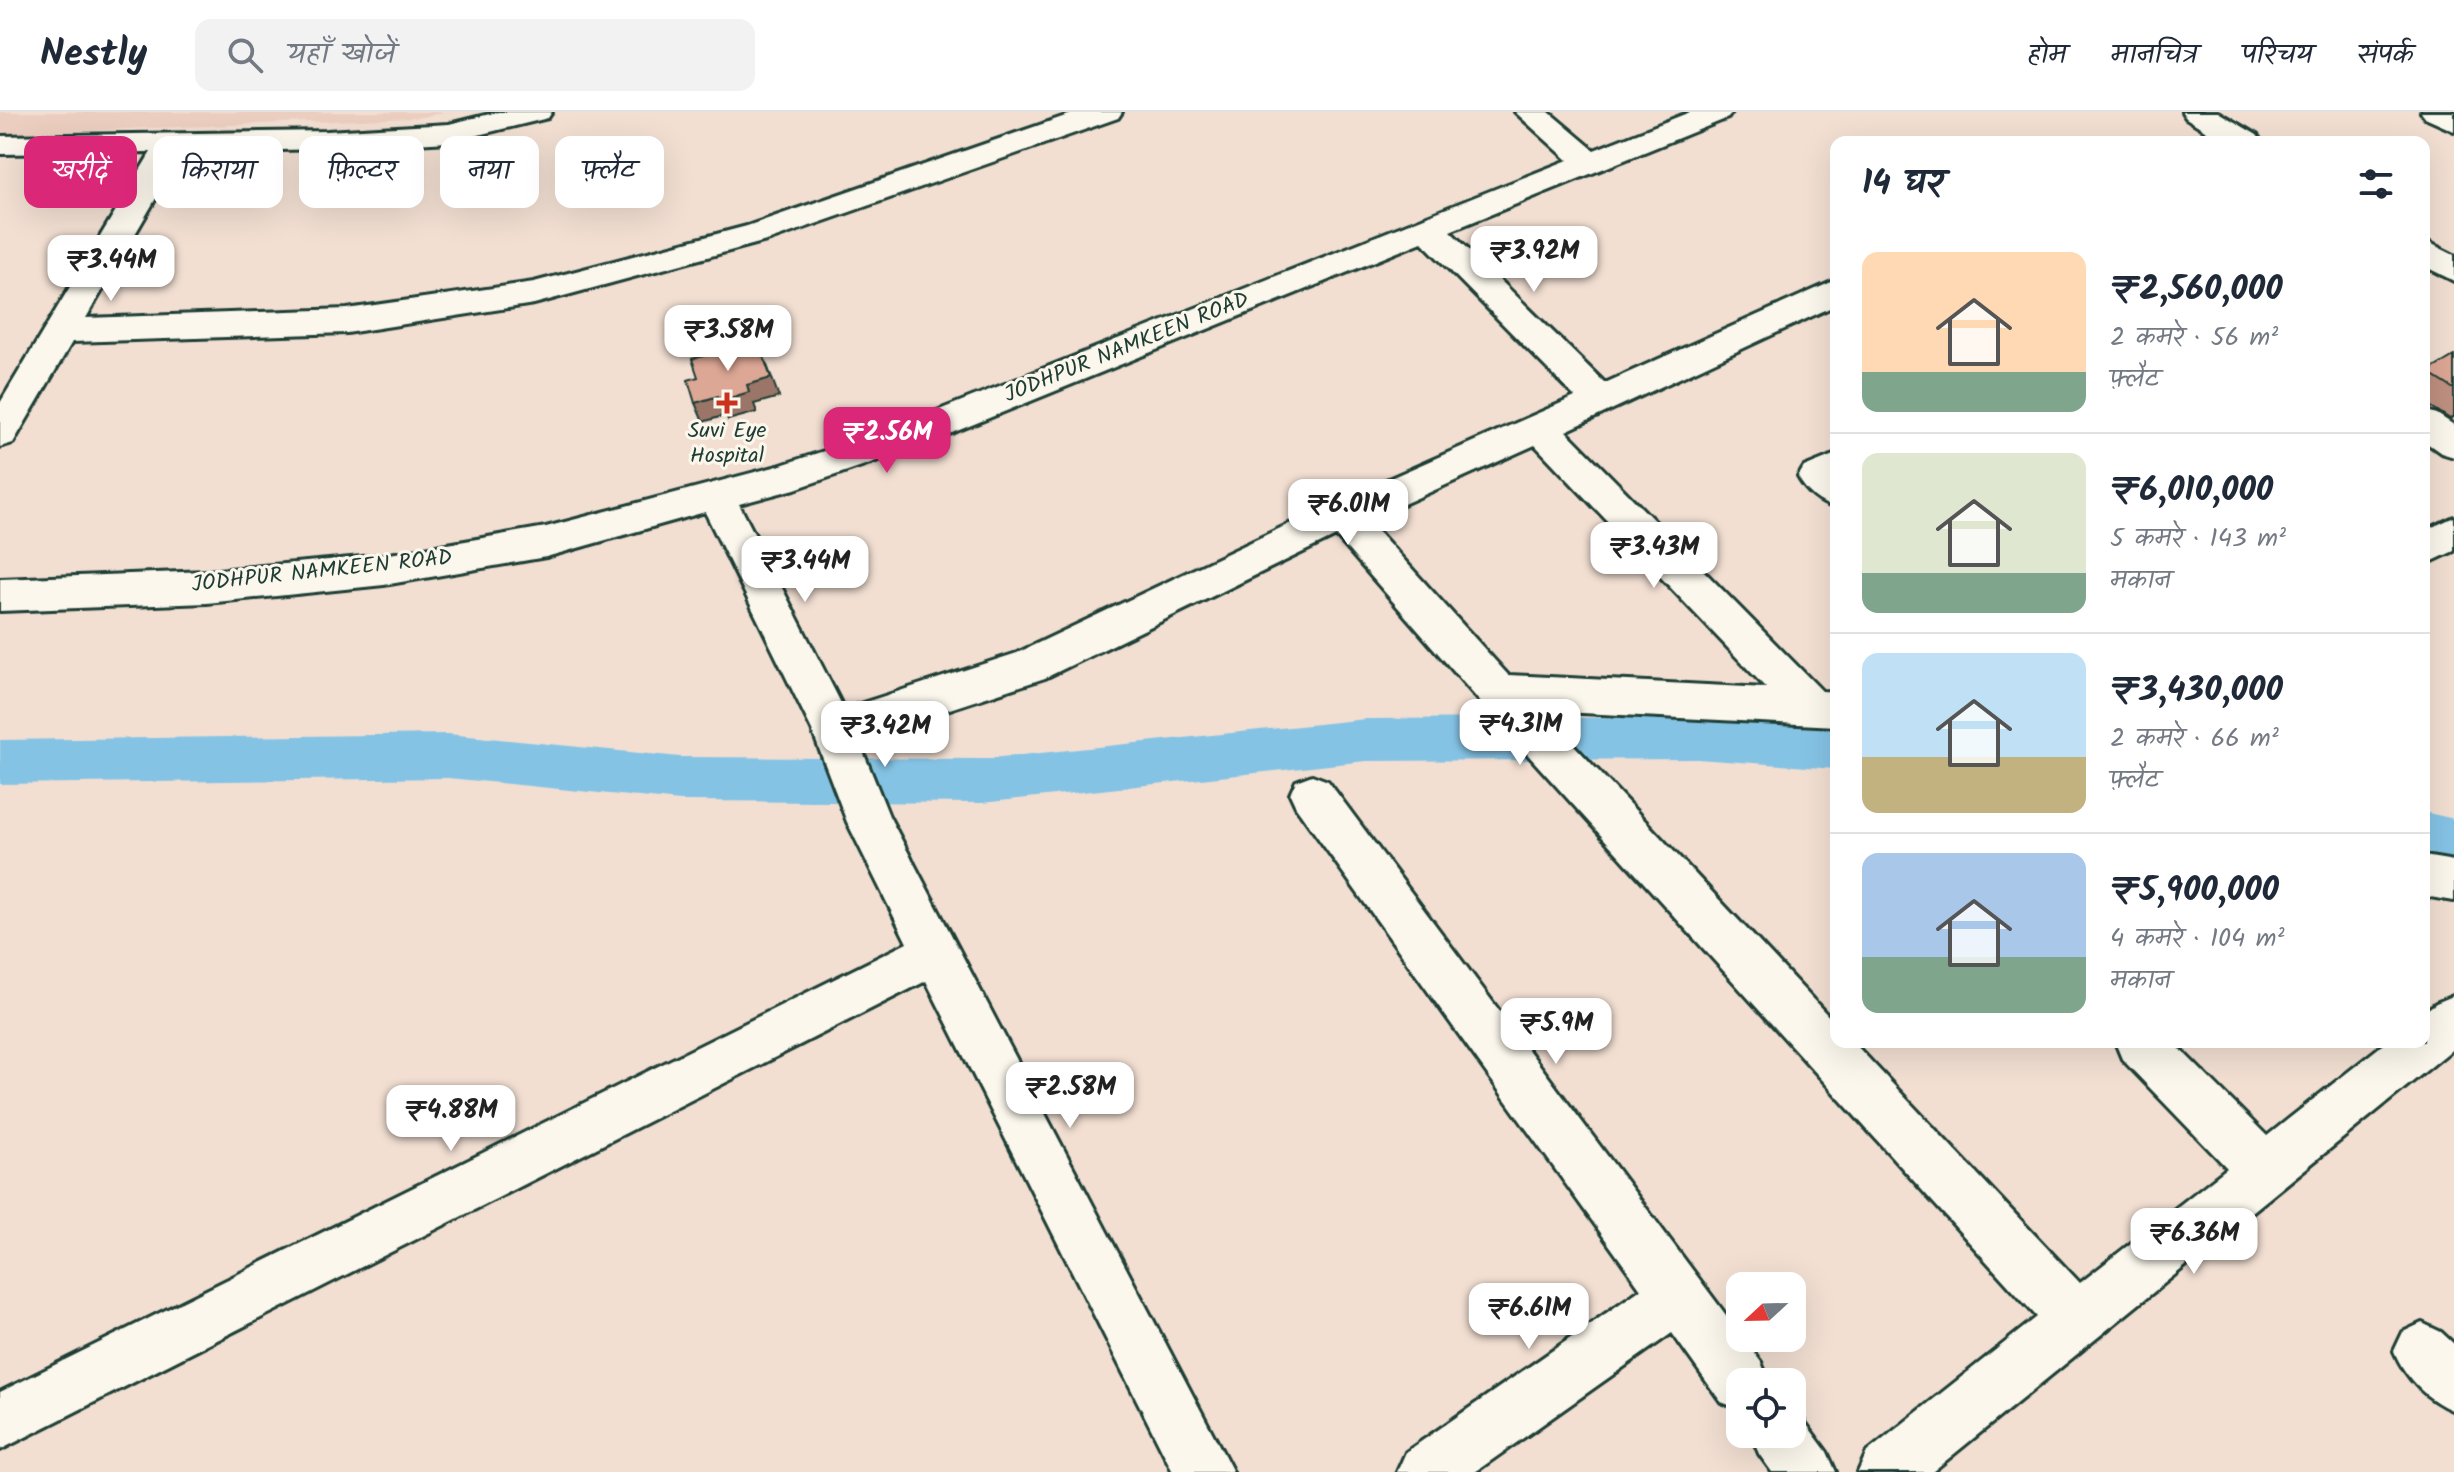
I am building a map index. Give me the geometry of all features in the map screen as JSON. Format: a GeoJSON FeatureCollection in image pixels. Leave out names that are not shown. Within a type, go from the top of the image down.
{"type":"FeatureCollection","features":[{"type":"Feature","properties":{"kind":"street"},"geometry":{"type":"LineString","coordinates":[[283,141],[449,133],[534,112]]}},
{"type":"Feature","properties":{"kind":"street"},"geometry":{"type":"LineString","coordinates":[[61,331],[347,321],[534,293],[758,233],[1107,112]]}},
{"type":"Feature","properties":{"kind":"street"},"geometry":{"type":"LineString","coordinates":[[1530,112],[1591,163]]}},
{"type":"Feature","properties":{"kind":"street","name":"JODHPUR NAMKEEN ROAD"},"geometry":{"type":"LineString","coordinates":[[0,595],[207,587],[384,570],[546,542],[782,479],[907,437],[1717,112]]}},
{"type":"Feature","properties":{"kind":"street"},"geometry":{"type":"LineString","coordinates":[[2436,112],[2454,122]]}},
{"type":"Feature","properties":{"kind":"street"},"geometry":{"type":"LineString","coordinates":[[2219,116],[2240,136]]}},
{"type":"Feature","properties":{"kind":"street"},"geometry":{"type":"LineString","coordinates":[[0,145],[153,142]]}},
{"type":"Feature","properties":{"kind":"street"},"geometry":{"type":"LineString","coordinates":[[0,434],[153,176]]}},
{"type":"Feature","properties":{"kind":"street"},"geometry":{"type":"LineString","coordinates":[[1427,228],[1601,401]]}},
{"type":"Feature","properties":{"kind":"street"},"geometry":{"type":"LineString","coordinates":[[2430,255],[2454,270]]}},
{"type":"Feature","properties":{"kind":"street"},"geometry":{"type":"LineString","coordinates":[[835,736],[1030,666],[1341,516],[1601,401],[1830,294]]}},
{"type":"Feature","properties":{"kind":"street"},"geometry":{"type":"LineString","coordinates":[[2430,427],[2454,444]]}},
{"type":"Feature","properties":{"kind":"street"},"geometry":{"type":"LineString","coordinates":[[1540,428],[1824,709]]}},
{"type":"Feature","properties":{"kind":"street"},"geometry":{"type":"LineString","coordinates":[[1830,471],[1817,477],[1830,489]]}},
{"type":"Feature","properties":{"kind":"street"},"geometry":{"type":"LineString","coordinates":[[715,495],[835,736],[869,822],[1204,1472]]}},
{"type":"Feature","properties":{"kind":"street"},"geometry":{"type":"LineString","coordinates":[[1341,516],[1567,769],[2077,1320]]}},
{"type":"Feature","properties":{"kind":"street"},"geometry":{"type":"LineString","coordinates":[[2430,546],[2454,532]]}},
{"type":"Feature","properties":{"kind":"street"},"geometry":{"type":"LineString","coordinates":[[1510,706],[1824,709]]}},
{"type":"Feature","properties":{"kind":"street"},"geometry":{"type":"LineString","coordinates":[[1312,794],[1731,1368]]}},
{"type":"Feature","properties":{"kind":"street"},"geometry":{"type":"LineString","coordinates":[[2430,877],[2454,881]]}},
{"type":"Feature","properties":{"kind":"street"},"geometry":{"type":"LineString","coordinates":[[0,1422],[936,952]]}},
{"type":"Feature","properties":{"kind":"street"},"geometry":{"type":"LineString","coordinates":[[2430,999],[2454,1020],[2430,1039]]}},
{"type":"Feature","properties":{"kind":"street"},"geometry":{"type":"LineString","coordinates":[[2145,1048],[2265,1170]]}},
{"type":"Feature","properties":{"kind":"street"},"geometry":{"type":"LineString","coordinates":[[1887,1472],[2419,1048]]}},
{"type":"Feature","properties":{"kind":"street"},"geometry":{"type":"LineString","coordinates":[[1426,1472],[1678,1296]]}},
{"type":"Feature","properties":{"kind":"street"},"geometry":{"type":"LineString","coordinates":[[1789,1448],[1807,1472]]}},
{"type":"Feature","properties":{"kind":"shaded area"},"geometry":{"type":"Polygon","coordinates":[[[0,112],[448,112],[417,118],[0,134],[0,112]]]}},
{"type":"Feature","properties":{"kind":"building"},"geometry":{"type":"Polygon","coordinates":[[[758,341],[771,378],[747,385],[749,392],[720,401],[718,396],[695,403],[688,380],[698,377],[692,359],[758,341]]]}},
{"type":"Feature","properties":{"kind":"building"},"geometry":{"type":"Polygon","coordinates":[[[2454,356],[2454,389],[2430,374],[2430,370],[2454,356]]]}},
{"type":"Feature","properties":{"kind":"waterway"},"geometry":{"type":"LineString","coordinates":[[0,762],[448,756],[680,779],[982,781],[1366,740],[1697,738],[1830,748]]}},
{"type":"Feature","properties":{"kind":"waterway"},"geometry":{"type":"LineString","coordinates":[[2430,836],[2454,842]]}},
{"type":"Feature","properties":{"kind":"place","name":"Suvi Eye Hospital"},"geometry":{"type":"Point","coordinates":[727,403]}}]}
